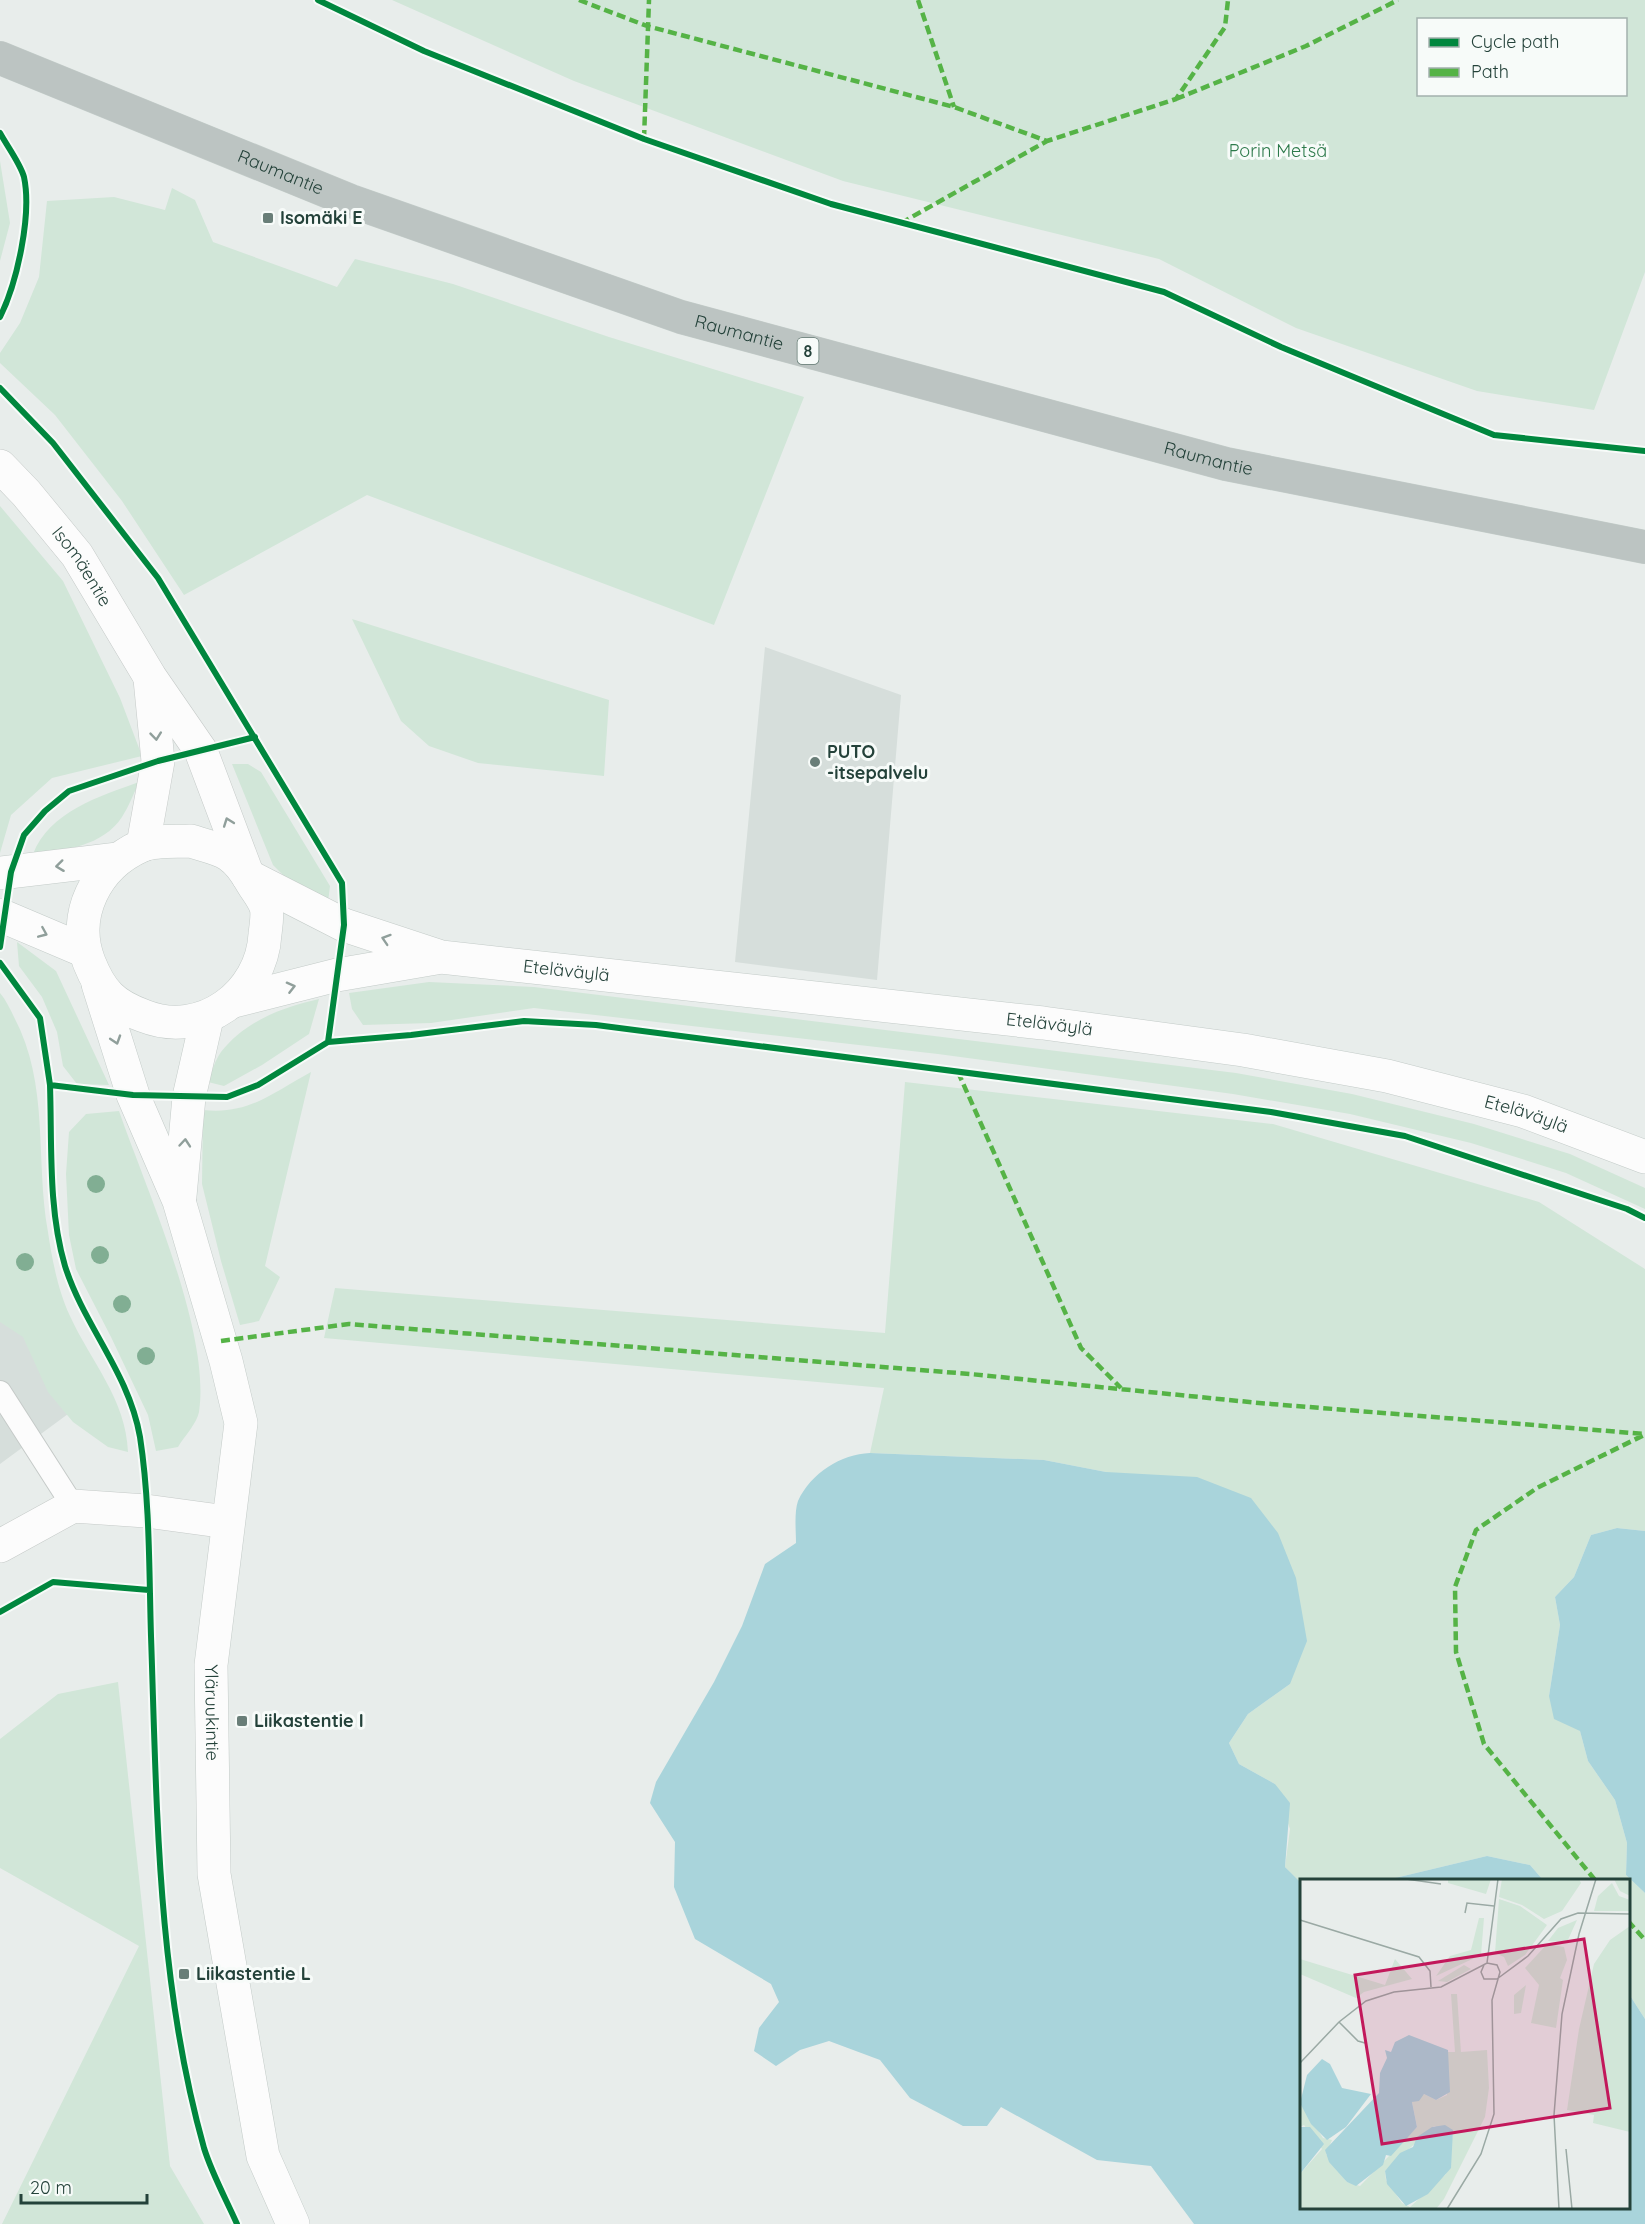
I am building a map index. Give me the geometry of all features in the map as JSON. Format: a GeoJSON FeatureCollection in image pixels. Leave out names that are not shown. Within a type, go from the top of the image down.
{"type":"FeatureCollection","features":[{"type":"Feature","properties":{"kind":"highway","name":"Raumantie"},"geometry":{"type":"LineString","coordinates":[[0,58],[351,201],[681,316],[1226,464],[1645,547]]}},
{"type":"Feature","properties":{"kind":"main road","name":"Isomäentie"},"geometry":{"type":"LineString","coordinates":[[0,466],[26,493],[77,555],[150,677],[201,751],[248,876]]}},
{"type":"Feature","properties":{"kind":"main road","name":"Isomäentie"},"geometry":{"type":"LineString","coordinates":[[131,852],[158,761],[150,677]]}},
{"type":"Feature","properties":{"kind":"main road"},"geometry":{"type":"LineString","coordinates":[[0,873],[191,841],[229,855],[248,876],[267,908],[265,948],[254,977],[220,1009],[176,1023],[159,1022],[121,1007],[98,984],[85,951],[83,923],[90,892],[131,852]]}},
{"type":"Feature","properties":{"kind":"main road","name":"Eteläväylä"},"geometry":{"type":"LineString","coordinates":[[248,876],[344,926],[441,957],[1043,1023],[1243,1050],[1388,1076],[1512,1108],[1645,1157]]}},
{"type":"Feature","properties":{"kind":"main road"},"geometry":{"type":"LineString","coordinates":[[0,915],[85,951]]}},
{"type":"Feature","properties":{"kind":"main road","name":"Eteläväylä"},"geometry":{"type":"LineString","coordinates":[[220,1009],[337,975],[441,957]]}},
{"type":"Feature","properties":{"kind":"main road","name":"Yläruukintie"},"geometry":{"type":"LineString","coordinates":[[98,984],[133,1095],[179,1201],[224,1351],[241,1424],[211,1665],[214,1874],[263,2156],[293,2224]]}},
{"type":"Feature","properties":{"kind":"main road","name":"Yläruukintie"},"geometry":{"type":"LineString","coordinates":[[179,1201],[189,1097],[220,1009]]}},
{"type":"Feature","properties":{"kind":"main road"},"geometry":{"type":"LineString","coordinates":[[0,1546],[73,1506],[146,1511],[227,1522]]}},
{"type":"Feature","properties":{"kind":"lane"},"geometry":{"type":"LineString","coordinates":[[0,1392],[73,1506]]}},
{"type":"Feature","properties":{"kind":"shaded area"},"geometry":{"type":"Polygon","coordinates":[[[765,647],[901,695],[877,980],[735,962],[765,647]]]}},
{"type":"Feature","properties":{"kind":"shaded area"},"geometry":{"type":"Polygon","coordinates":[[[0,1235],[68,1414],[0,1464],[0,1235]]]}},
{"type":"Feature","properties":{"kind":"green space","name":"Porin Metsä"},"geometry":{"type":"Polygon","coordinates":[[[392,0],[1645,0],[1645,272],[1594,410],[1477,391],[1296,328],[1159,259],[843,181],[574,81],[392,0]]]}},
{"type":"Feature","properties":{"kind":"green space"},"geometry":{"type":"Polygon","coordinates":[[[0,161],[10,223],[0,261],[0,161]]]}},
{"type":"Feature","properties":{"kind":"green space"},"geometry":{"type":"Polygon","coordinates":[[[172,188],[195,200],[213,242],[337,287],[355,259],[453,284],[609,337],[804,397],[714,625],[367,495],[184,595],[122,501],[55,415],[0,363],[0,353],[20,323],[39,277],[47,201],[114,197],[165,210],[172,188]]]}},
{"type":"Feature","properties":{"kind":"green space"},"geometry":{"type":"Polygon","coordinates":[[[0,506],[63,581],[120,698],[142,756],[52,778],[11,815],[0,853],[0,506]]]}},
{"type":"Feature","properties":{"kind":"green space"},"geometry":{"type":"Polygon","coordinates":[[[352,619],[609,700],[604,776],[478,763],[429,746],[401,721],[352,619]]]}},
{"type":"Feature","properties":{"kind":"green space"},"geometry":{"type":"Polygon","coordinates":[[[232,764],[248,764],[261,772],[330,886],[328,902],[292,884],[273,865],[232,764]]]}},
{"type":"Feature","properties":{"kind":"green space"},"geometry":{"type":"Polygon","coordinates":[[[139,782],[122,817],[104,835],[70,849],[33,854],[41,839],[63,816],[108,793],[139,782]]]}},
{"type":"Feature","properties":{"kind":"green space"},"geometry":{"type":"Polygon","coordinates":[[[17,942],[56,971],[109,1085],[77,1084],[63,1066],[57,1032],[42,997],[19,966],[17,942]]]}},
{"type":"Feature","properties":{"kind":"green space"},"geometry":{"type":"Polygon","coordinates":[[[429,982],[534,987],[1236,1073],[1352,1094],[1474,1124],[1570,1154],[1645,1188],[1645,1209],[1566,1173],[1471,1143],[1350,1114],[1233,1094],[938,1054],[534,1008],[431,1023],[363,1025],[352,1009],[349,993],[429,982]]]}},
{"type":"Feature","properties":{"kind":"green space"},"geometry":{"type":"Polygon","coordinates":[[[0,993],[25,1043],[33,1069],[40,1123],[44,1205],[51,1253],[59,1286],[78,1333],[114,1398],[126,1433],[128,1452],[108,1447],[73,1422],[48,1392],[23,1337],[0,1322],[0,993]]]}},
{"type":"Feature","properties":{"kind":"green space"},"geometry":{"type":"Polygon","coordinates":[[[319,999],[309,1034],[262,1065],[224,1086],[208,1082],[219,1055],[241,1032],[278,1011],[319,999]]]}},
{"type":"Feature","properties":{"kind":"green space"},"geometry":{"type":"Polygon","coordinates":[[[311,1072],[265,1266],[280,1277],[259,1321],[240,1325],[202,1184],[203,1110],[219,1111],[247,1106],[272,1095],[311,1072]]]}},
{"type":"Feature","properties":{"kind":"green space"},"geometry":{"type":"Polygon","coordinates":[[[905,1082],[1273,1124],[1539,1202],[1645,1269],[1645,1531],[1617,1528],[1591,1535],[1574,1577],[1555,1597],[1560,1625],[1549,1696],[1580,1731],[1588,1761],[1615,1800],[1627,1843],[1626,1875],[1645,1893],[1645,2019],[1630,1996],[1630,1879],[1542,1879],[1530,1865],[1487,1856],[1391,1879],[1300,1879],[1300,1883],[1285,1867],[1290,1829],[1275,1784],[1239,1764],[1229,1743],[1248,1714],[1290,1684],[1106,1472],[1044,1460],[870,1453],[884,1388],[324,1338],[335,1288],[885,1333],[905,1082]]]}},
{"type":"Feature","properties":{"kind":"green space"},"geometry":{"type":"Polygon","coordinates":[[[119,1111],[174,1261],[195,1342],[200,1379],[199,1412],[193,1425],[178,1447],[156,1451],[148,1415],[76,1269],[69,1235],[66,1174],[69,1132],[86,1114],[119,1111]]]}},
{"type":"Feature","properties":{"kind":"green space"},"geometry":{"type":"Polygon","coordinates":[[[118,1682],[170,2166],[204,2224],[2,2224],[139,1946],[0,1868],[0,1739],[58,1694],[118,1682]]]}},
{"type":"Feature","properties":{"kind":"water"},"geometry":{"type":"Polygon","coordinates":[[[859,1454],[1044,1460],[1106,1472],[1197,1477],[1251,1498],[1278,1533],[1296,1578],[1307,1641],[1290,1684],[1248,1714],[1229,1743],[1239,1764],[1275,1784],[1290,1803],[1285,1867],[1300,1882],[1300,2209],[1630,2209],[1630,1996],[1645,2019],[1645,2224],[1194,2224],[1151,2166],[1097,2160],[1001,2107],[987,2126],[963,2126],[910,2098],[880,2060],[829,2041],[800,2050],[776,2066],[754,2051],[759,2028],[779,2002],[771,1984],[695,1939],[674,1887],[675,1842],[650,1803],[656,1782],[714,1682],[742,1626],[765,1564],[796,1543],[795,1522],[798,1501],[811,1482],[828,1467],[859,1454]]]}},
{"type":"Feature","properties":{"kind":"water"},"geometry":{"type":"Polygon","coordinates":[[[1617,1528],[1645,1531],[1645,1893],[1626,1875],[1627,1843],[1615,1800],[1588,1761],[1580,1731],[1554,1719],[1549,1696],[1560,1625],[1555,1597],[1574,1577],[1591,1535],[1617,1528]]]}},
{"type":"Feature","properties":{"kind":"water"},"geometry":{"type":"Polygon","coordinates":[[[1487,1856],[1530,1865],[1542,1879],[1391,1879],[1487,1856]]]}},
{"type":"Feature","properties":{"kind":"marked path"},"geometry":{"type":"LineString","coordinates":[[579,0],[647,26],[954,107],[1047,141],[1176,99],[1225,27],[1228,0]]}},
{"type":"Feature","properties":{"kind":"marked path"},"geometry":{"type":"LineString","coordinates":[[644,139],[649,0]]}},
{"type":"Feature","properties":{"kind":"marked path"},"geometry":{"type":"LineString","coordinates":[[918,0],[954,107]]}},
{"type":"Feature","properties":{"kind":"marked path"},"geometry":{"type":"LineString","coordinates":[[1176,99],[1306,46],[1398,0]]}},
{"type":"Feature","properties":{"kind":"marked path"},"geometry":{"type":"LineString","coordinates":[[901,223],[1047,141]]}},
{"type":"Feature","properties":{"kind":"marked path"},"geometry":{"type":"LineString","coordinates":[[958,1072],[1081,1348],[1121,1388]]}},
{"type":"Feature","properties":{"kind":"marked path"},"geometry":{"type":"LineString","coordinates":[[221,1341],[349,1324],[970,1374],[1259,1403],[1645,1434]]}},
{"type":"Feature","properties":{"kind":"marked path"},"geometry":{"type":"LineString","coordinates":[[1594,1879],[1484,1744],[1456,1652],[1455,1587],[1476,1530],[1537,1488],[1644,1435]]}},
{"type":"Feature","properties":{"kind":"marked path"},"geometry":{"type":"LineString","coordinates":[[1630,1923],[1645,1940]]}},
{"type":"Feature","properties":{"kind":"cycle path"},"geometry":{"type":"LineString","coordinates":[[318,0],[424,51],[644,139],[831,204],[1164,292],[1281,347],[1494,435],[1645,451]]}},
{"type":"Feature","properties":{"kind":"cycle path"},"geometry":{"type":"LineString","coordinates":[[0,133],[22,172],[26,193],[24,229],[17,268],[0,317]]}},
{"type":"Feature","properties":{"kind":"cycle path"},"geometry":{"type":"LineString","coordinates":[[0,388],[53,443],[158,578],[342,883],[344,925],[328,1042],[258,1085],[227,1097],[133,1095],[50,1085],[53,1199],[65,1266],[83,1309],[126,1392],[140,1437],[147,1511],[158,1830],[168,1958],[188,2085],[204,2148],[237,2224]]}},
{"type":"Feature","properties":{"kind":"cycle path"},"geometry":{"type":"LineString","coordinates":[[0,947],[11,872],[24,835],[45,811],[69,791],[158,761],[255,737]]}},
{"type":"Feature","properties":{"kind":"cycle path"},"geometry":{"type":"LineString","coordinates":[[0,963],[40,1018],[50,1085]]}},
{"type":"Feature","properties":{"kind":"cycle path"},"geometry":{"type":"LineString","coordinates":[[328,1042],[411,1035],[524,1021],[596,1025],[1271,1112],[1405,1136],[1627,1209],[1645,1218]]}},
{"type":"Feature","properties":{"kind":"cycle path"},"geometry":{"type":"LineString","coordinates":[[0,1612],[53,1582],[149,1590]]}},
{"type":"Feature","properties":{"kind":"place","name":"Isomäki E"},"geometry":{"type":"Point","coordinates":[268,218]}},
{"type":"Feature","properties":{"kind":"place","name":"PUTO -itsepalvelu"},"geometry":{"type":"Point","coordinates":[815,762]}},
{"type":"Feature","properties":{"kind":"place","name":"Liikastentie I"},"geometry":{"type":"Point","coordinates":[242,1721]}},
{"type":"Feature","properties":{"kind":"place","name":"Liikastentie L"},"geometry":{"type":"Point","coordinates":[184,1974]}}]}
